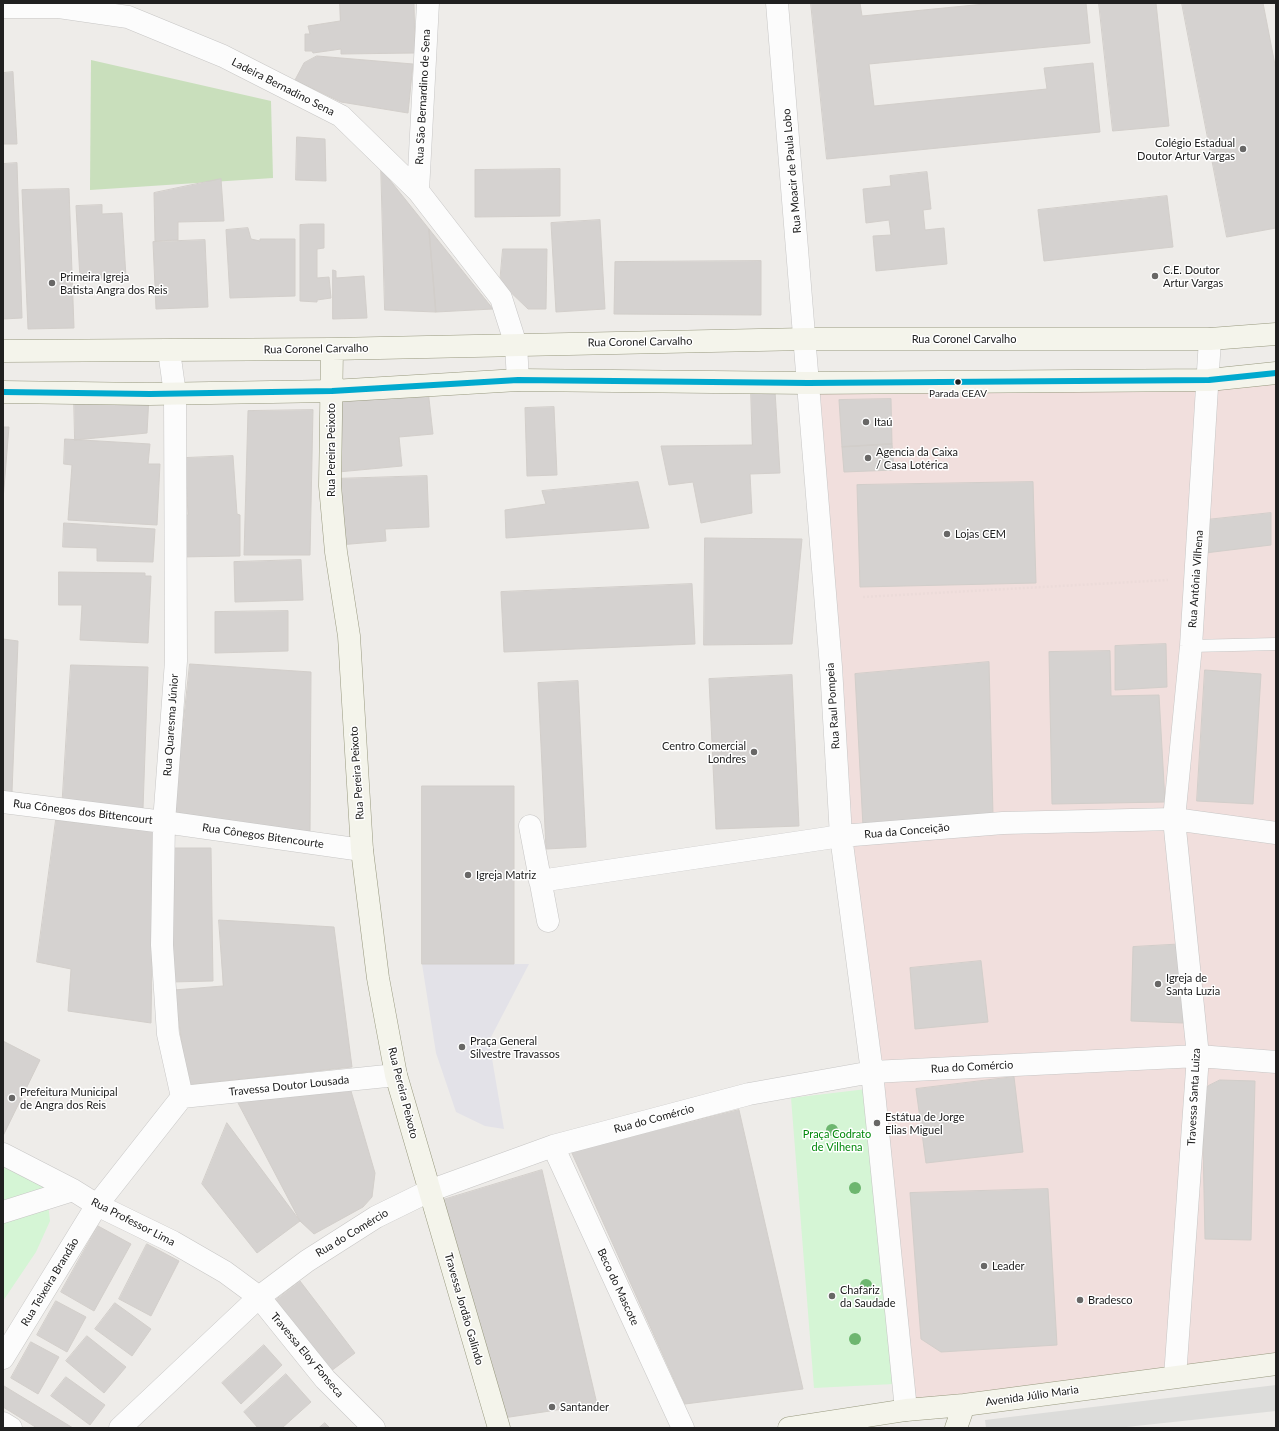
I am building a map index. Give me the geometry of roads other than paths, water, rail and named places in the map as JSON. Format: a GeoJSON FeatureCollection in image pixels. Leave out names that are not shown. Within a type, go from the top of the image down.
{"type":"FeatureCollection","features":[{"type":"Feature","properties":{"kind":"main road","name":"Rua Coronel Carvalho"},"geometry":{"type":"LineString","coordinates":[[3,351],[332,350],[516,344],[806,339],[1210,339],[1276,334]]}},
{"type":"Feature","properties":{"kind":"main road","name":"Rua Pereira Peixoto"},"geometry":{"type":"LineString","coordinates":[[332,350],[330,486],[336,552],[349,636],[362,850],[378,978],[396,1075],[429,1191]]}},
{"type":"Feature","properties":{"kind":"main road"},"geometry":{"type":"LineString","coordinates":[[3,392],[175,394],[332,391],[518,380],[808,383],[1209,380],[1276,373]]}},
{"type":"Feature","properties":{"kind":"main road","name":"Travessa Jordão Galindo"},"geometry":{"type":"LineString","coordinates":[[429,1191],[499,1428]]}},
{"type":"Feature","properties":{"kind":"main road","name":"Avenida Júlio Maria"},"geometry":{"type":"LineString","coordinates":[[789,1428],[906,1410],[964,1405],[1276,1364]]}},
{"type":"Feature","properties":{"kind":"main road"},"geometry":{"type":"LineString","coordinates":[[956,1428],[964,1405]]}},
{"type":"Feature","properties":{"kind":"street","name":"Rua São Bernardino de Sena"},"geometry":{"type":"LineString","coordinates":[[418,191],[428,3]]}},
{"type":"Feature","properties":{"kind":"street","name":"Rua Moacir de Paula Lobo"},"geometry":{"type":"LineString","coordinates":[[777,3],[806,339]]}},
{"type":"Feature","properties":{"kind":"street","name":"Ladeira Bernadino Sena"},"geometry":{"type":"LineString","coordinates":[[3,7],[59,7],[128,17],[223,56],[341,116],[418,191],[501,298],[516,344],[518,380]]}},
{"type":"Feature","properties":{"kind":"street","name":"Rua Raul Pompeia"},"geometry":{"type":"LineString","coordinates":[[806,339],[808,383],[831,667],[841,836],[872,1072]]}},
{"type":"Feature","properties":{"kind":"street","name":"Rua Antônia Vilhena"},"geometry":{"type":"LineString","coordinates":[[1174,819],[1191,646],[1209,380],[1210,339]]}},
{"type":"Feature","properties":{"kind":"street","name":"Rua Quaresma Júnior"},"geometry":{"type":"LineString","coordinates":[[169,351],[175,394],[176,661],[164,822],[162,945],[168,1034],[182,1097]]}},
{"type":"Feature","properties":{"kind":"street","name":"Rua Cônegos dos Bittencourt"},"geometry":{"type":"LineString","coordinates":[[3,802],[164,822]]}},
{"type":"Feature","properties":{"kind":"street","name":"Rua da Conceição"},"geometry":{"type":"LineString","coordinates":[[540,881],[841,836],[1003,822],[1174,819],[1276,833]]}},
{"type":"Feature","properties":{"kind":"street","name":"Travessa Santa Luiza"},"geometry":{"type":"LineString","coordinates":[[1174,819],[1198,1056],[1175,1377]]}},
{"type":"Feature","properties":{"kind":"street","name":"Rua Cônegos Bitencourte"},"geometry":{"type":"LineString","coordinates":[[164,822],[362,850]]}},
{"type":"Feature","properties":{"kind":"street"},"geometry":{"type":"LineString","coordinates":[[530,826],[548,921]]}},
{"type":"Feature","properties":{"kind":"street","name":"Rua do Comércio"},"geometry":{"type":"LineString","coordinates":[[120,1428],[259,1297],[308,1261],[376,1217],[429,1191],[553,1146],[749,1094],[872,1072],[1198,1056],[1276,1062]]}},
{"type":"Feature","properties":{"kind":"street"},"geometry":{"type":"LineString","coordinates":[[872,1072],[906,1410]]}},
{"type":"Feature","properties":{"kind":"street","name":"Travessa Doutor Lousada"},"geometry":{"type":"LineString","coordinates":[[182,1097],[396,1075]]}},
{"type":"Feature","properties":{"kind":"street","name":"Rua Teixeira Brandão"},"geometry":{"type":"LineString","coordinates":[[4,1349],[97,1205],[182,1097]]}},
{"type":"Feature","properties":{"kind":"street","name":"Beco do Mascote"},"geometry":{"type":"LineString","coordinates":[[553,1146],[683,1428]]}},
{"type":"Feature","properties":{"kind":"street","name":"Rua Professor Lima"},"geometry":{"type":"LineString","coordinates":[[3,1154],[73,1190],[97,1205],[173,1242],[225,1272],[259,1297]]}},
{"type":"Feature","properties":{"kind":"street"},"geometry":{"type":"LineString","coordinates":[[3,1212],[73,1190]]}},
{"type":"Feature","properties":{"kind":"street","name":"Travessa Eloy Fonseca"},"geometry":{"type":"LineString","coordinates":[[259,1297],[325,1379],[374,1428]]}},
{"type":"Feature","properties":{"kind":"street"},"geometry":{"type":"LineString","coordinates":[[3,1423],[11,1428]]}},
{"type":"Feature","properties":{"kind":"lane"},"geometry":{"type":"LineString","coordinates":[[1191,646],[1276,644]]}},
{"type":"Feature","properties":{"kind":"place","name":"Colégio Estadual Doutor Artur Vargas"},"geometry":{"type":"Point","coordinates":[1243,149]}},
{"type":"Feature","properties":{"kind":"place","name":"C.E. Doutor Artur Vargas"},"geometry":{"type":"Point","coordinates":[1155,276]}},
{"type":"Feature","properties":{"kind":"place","name":"Primeira Igreja Batista Angra dos Reis"},"geometry":{"type":"Point","coordinates":[52,283]}},
{"type":"Feature","properties":{"kind":"place","name":"Parada CEAV"},"geometry":{"type":"Point","coordinates":[958,382]}},
{"type":"Feature","properties":{"kind":"place","name":"Itaú"},"geometry":{"type":"Point","coordinates":[866,422]}},
{"type":"Feature","properties":{"kind":"place","name":"Agencia da Caixa / Casa Lotérica"},"geometry":{"type":"Point","coordinates":[868,458]}},
{"type":"Feature","properties":{"kind":"place","name":"Lojas CEM"},"geometry":{"type":"Point","coordinates":[947,534]}},
{"type":"Feature","properties":{"kind":"place","name":"Centro Comercial Londres"},"geometry":{"type":"Point","coordinates":[754,752]}},
{"type":"Feature","properties":{"kind":"place","name":"Igreja Matriz"},"geometry":{"type":"Point","coordinates":[468,875]}},
{"type":"Feature","properties":{"kind":"place","name":"Igreja de Santa Luzia"},"geometry":{"type":"Point","coordinates":[1158,984]}},
{"type":"Feature","properties":{"kind":"place","name":"Praça General Silvestre Travassos"},"geometry":{"type":"Point","coordinates":[462,1047]}},
{"type":"Feature","properties":{"kind":"place","name":"Prefeitura Municipal de Angra dos Reis"},"geometry":{"type":"Point","coordinates":[12,1098]}},
{"type":"Feature","properties":{"kind":"place","name":"Estátua de Jorge Elias Miguel"},"geometry":{"type":"Point","coordinates":[877,1123]}},
{"type":"Feature","properties":{"kind":"place","name":"Leader"},"geometry":{"type":"Point","coordinates":[984,1266]}},
{"type":"Feature","properties":{"kind":"place","name":"Chafariz da Saudade"},"geometry":{"type":"Point","coordinates":[832,1296]}},
{"type":"Feature","properties":{"kind":"place","name":"Bradesco"},"geometry":{"type":"Point","coordinates":[1080,1300]}},
{"type":"Feature","properties":{"kind":"place","name":"Santander"},"geometry":{"type":"Point","coordinates":[552,1407]}},
{"type":"Feature","properties":{"kind":"park label","name":"Praça Codrato de Vilhena"},"geometry":{"type":"Point","coordinates":[837,1140]}}]}
